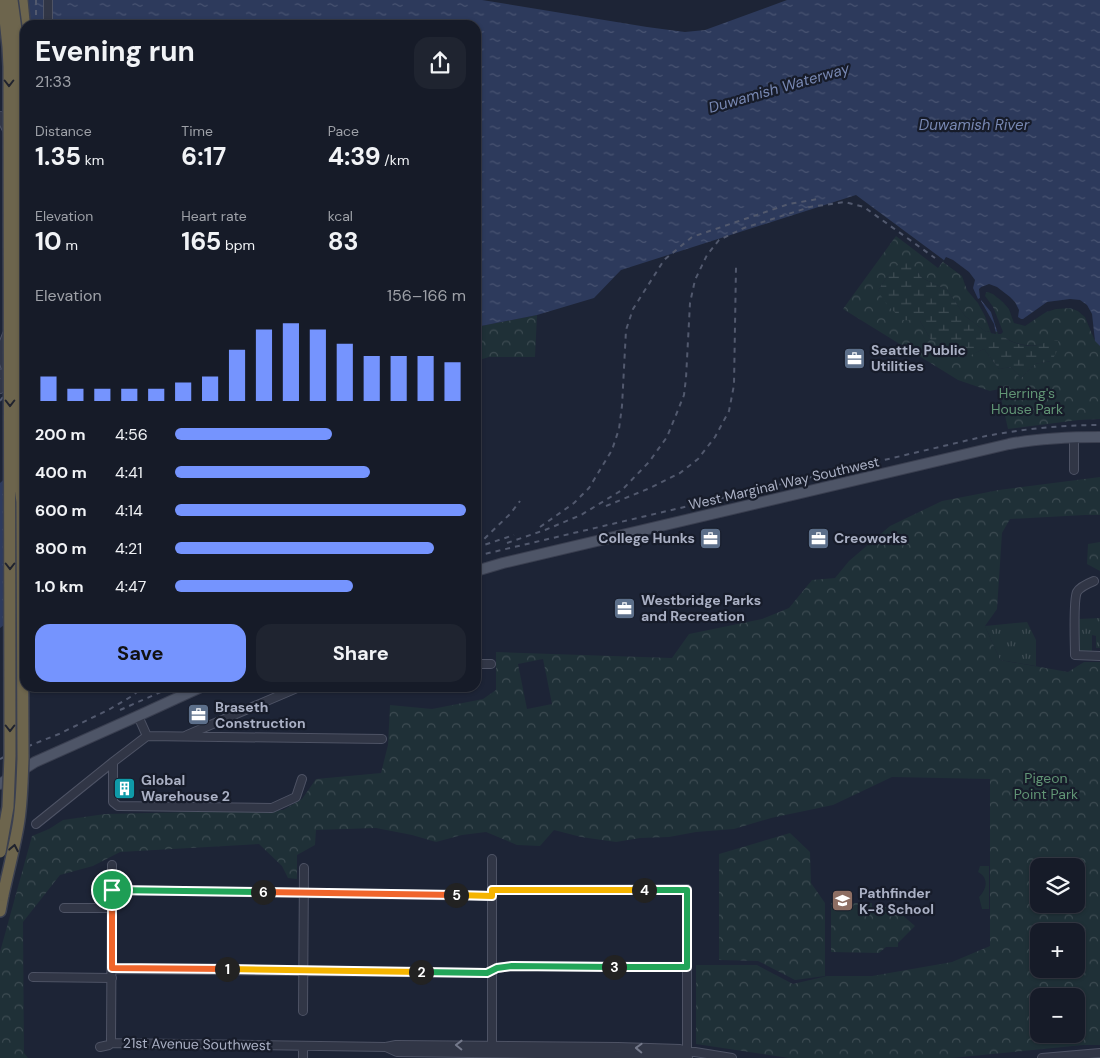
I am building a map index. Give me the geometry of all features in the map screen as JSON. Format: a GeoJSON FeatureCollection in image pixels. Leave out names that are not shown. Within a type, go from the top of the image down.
{"type":"FeatureCollection","features":[{"type":"Feature","properties":{"kind":"highway"},"geometry":{"type":"LineString","coordinates":[[0,852],[8,807],[10,756],[9,67],[3,0]]}},
{"type":"Feature","properties":{"kind":"highway"},"geometry":{"type":"LineString","coordinates":[[12,0],[17,37],[19,82],[20,479]]}},
{"type":"Feature","properties":{"kind":"highway"},"geometry":{"type":"LineString","coordinates":[[22,0],[24,20]]}},
{"type":"Feature","properties":{"kind":"highway"},"geometry":{"type":"LineString","coordinates":[[0,911],[12,858],[22,789],[22,692]]}},
{"type":"Feature","properties":{"kind":"highway"},"geometry":{"type":"LineString","coordinates":[[0,800],[10,756]]}},
{"type":"Feature","properties":{"kind":"main road","name":"West Marginal Way Southwest"},"geometry":{"type":"LineString","coordinates":[[481,569],[512,560],[1007,444],[1051,438],[1100,437]]}},
{"type":"Feature","properties":{"kind":"main road"},"geometry":{"type":"LineString","coordinates":[[0,783],[35,762],[191,692]]}},
{"type":"Feature","properties":{"kind":"street"},"geometry":{"type":"LineString","coordinates":[[48,0],[48,20]]}},
{"type":"Feature","properties":{"kind":"street"},"geometry":{"type":"LineString","coordinates":[[0,116],[15,148],[17,164],[16,337],[14,353],[4,373],[0,389]]}},
{"type":"Feature","properties":{"kind":"street"},"geometry":{"type":"LineString","coordinates":[[0,212],[11,217],[17,226],[14,245],[13,312],[9,331],[0,352],[4,373]]}},
{"type":"Feature","properties":{"kind":"street"},"geometry":{"type":"LineString","coordinates":[[1074,437],[1074,470]]}},
{"type":"Feature","properties":{"kind":"street"},"geometry":{"type":"LineString","coordinates":[[1094,580],[1078,590],[1076,594],[1074,655],[1100,656]]}},
{"type":"Feature","properties":{"kind":"street"},"geometry":{"type":"LineString","coordinates":[[481,664],[492,664]]}},
{"type":"Feature","properties":{"kind":"street"},"geometry":{"type":"LineString","coordinates":[[182,736],[287,692]]}},
{"type":"Feature","properties":{"kind":"street"},"geometry":{"type":"LineString","coordinates":[[138,716],[147,736]]}},
{"type":"Feature","properties":{"kind":"street"},"geometry":{"type":"LineString","coordinates":[[36,824],[147,736],[382,740]]}},
{"type":"Feature","properties":{"kind":"street"},"geometry":{"type":"LineString","coordinates":[[112,762],[113,802],[118,806],[272,808],[296,797],[302,780]]}},
{"type":"Feature","properties":{"kind":"street"},"geometry":{"type":"LineString","coordinates":[[492,859],[492,1046]]}},
{"type":"Feature","properties":{"kind":"street"},"geometry":{"type":"LineString","coordinates":[[111,1042],[112,866]]}},
{"type":"Feature","properties":{"kind":"street"},"geometry":{"type":"LineString","coordinates":[[303,1011],[304,868]]}},
{"type":"Feature","properties":{"kind":"street"},"geometry":{"type":"LineString","coordinates":[[112,890],[304,893],[687,890],[688,1055]]}},
{"type":"Feature","properties":{"kind":"street"},"geometry":{"type":"LineString","coordinates":[[64,908],[112,908]]}},
{"type":"Feature","properties":{"kind":"street"},"geometry":{"type":"LineString","coordinates":[[112,968],[487,973],[497,968],[512,966],[687,967]]}},
{"type":"Feature","properties":{"kind":"street"},"geometry":{"type":"LineString","coordinates":[[33,976],[112,978]]}},
{"type":"Feature","properties":{"kind":"street","name":"21st Avenue Southwest"},"geometry":{"type":"LineString","coordinates":[[100,1047],[109,1045],[111,1042],[386,1047],[396,1044],[654,1048],[680,1049],[688,1055]]}},
{"type":"Feature","properties":{"kind":"street"},"geometry":{"type":"LineString","coordinates":[[302,1058],[303,1046]]}},
{"type":"Feature","properties":{"kind":"street","name":"21st Avenue Southwest"},"geometry":{"type":"LineString","coordinates":[[386,1047],[397,1052],[500,1056],[679,1056],[695,1052],[732,1058]]}},
{"type":"Feature","properties":{"kind":"street"},"geometry":{"type":"LineString","coordinates":[[1042,1058],[1100,1053]]}},
{"type":"Feature","properties":{"kind":"green space","name":"Herring's House Park"},"geometry":{"type":"Polygon","coordinates":[[[896,236],[938,268],[944,260],[959,270],[983,298],[985,290],[1045,310],[1070,306],[1087,315],[1100,346],[1100,419],[1008,429],[999,389],[990,391],[958,380],[843,309],[896,236]],[[906,257],[886,278],[878,291],[920,321],[931,340],[948,341],[953,350],[963,358],[984,349],[999,369],[1011,367],[1021,378],[1035,364],[1051,361],[1042,344],[1021,344],[1013,342],[996,332],[986,332],[965,316],[947,290],[922,278],[906,257]]]}},
{"type":"Feature","properties":{"kind":"green space"},"geometry":{"type":"Polygon","coordinates":[[[906,256],[922,278],[947,290],[965,316],[986,332],[1000,332],[1006,339],[1028,346],[1052,340],[1058,341],[1057,351],[1051,361],[1035,364],[1021,378],[1011,367],[999,369],[984,349],[968,356],[956,357],[952,355],[952,348],[948,342],[931,340],[920,321],[903,320],[887,305],[878,291],[886,278],[906,256]]]}},
{"type":"Feature","properties":{"kind":"green space"},"geometry":{"type":"Polygon","coordinates":[[[537,315],[535,357],[489,357],[481,359],[481,326],[537,315]]]}},
{"type":"Feature","properties":{"kind":"green space","name":"Pigeon Point Park"},"geometry":{"type":"Polygon","coordinates":[[[1100,477],[1100,515],[1010,519],[1002,533],[997,609],[985,626],[1000,660],[1068,672],[1084,662],[1100,662],[1100,1045],[952,1058],[789,1058],[696,1044],[696,965],[757,965],[793,984],[827,976],[872,976],[952,962],[990,946],[990,779],[892,777],[833,805],[771,818],[734,829],[616,842],[581,837],[554,830],[540,846],[517,845],[486,832],[462,835],[436,842],[376,828],[316,830],[315,845],[297,855],[297,879],[288,878],[282,866],[259,844],[120,852],[93,866],[60,875],[23,922],[24,1053],[28,1058],[0,1058],[0,952],[32,836],[49,829],[63,820],[105,814],[283,810],[302,799],[316,779],[381,773],[388,745],[390,705],[432,709],[483,699],[496,690],[496,652],[672,658],[689,634],[762,619],[789,608],[812,580],[835,578],[849,561],[890,526],[942,501],[999,490],[1100,477]],[[543,659],[518,664],[527,709],[552,704],[543,659]]]}},
{"type":"Feature","properties":{"kind":"green space"},"geometry":{"type":"Polygon","coordinates":[[[1100,542],[1100,571],[1087,564],[1088,544],[1100,542]]]}},
{"type":"Feature","properties":{"kind":"green space"},"geometry":{"type":"Polygon","coordinates":[[[1100,618],[1100,648],[1096,648],[1096,636],[1092,635],[1092,651],[1078,651],[1078,619],[1100,618]]]}},
{"type":"Feature","properties":{"kind":"green space"},"geometry":{"type":"Polygon","coordinates":[[[1027,622],[1036,640],[1036,666],[1000,660],[985,626],[1027,622]]]}},
{"type":"Feature","properties":{"kind":"green space"},"geometry":{"type":"Polygon","coordinates":[[[790,833],[810,852],[811,883],[825,903],[825,976],[795,980],[758,961],[719,960],[719,854],[790,833]]]}},
{"type":"Feature","properties":{"kind":"green space"},"geometry":{"type":"Polygon","coordinates":[[[980,866],[989,866],[989,909],[982,909],[979,897],[984,891],[986,884],[982,874],[978,872],[980,866]]]}},
{"type":"Feature","properties":{"kind":"green space"},"geometry":{"type":"Polygon","coordinates":[[[831,903],[872,903],[872,907],[900,907],[900,913],[915,926],[898,943],[898,947],[886,947],[879,953],[831,952],[831,903]]]}},
{"type":"Feature","properties":{"kind":"water","name":"Duwamish River"},"geometry":{"type":"Polygon","coordinates":[[[0,0],[482,0],[685,32],[705,30],[787,0],[1100,0],[1100,346],[1095,341],[1087,315],[1079,309],[1056,307],[1020,324],[1012,309],[991,291],[983,293],[1000,332],[992,331],[991,324],[964,275],[856,195],[621,270],[594,298],[537,315],[481,326],[481,20],[20,20],[20,34],[0,31],[0,0]]]}},
{"type":"Feature","properties":{"kind":"water"},"geometry":{"type":"Polygon","coordinates":[[[20,465],[20,613],[0,628],[0,483],[20,465]]]}},
{"type":"Feature","properties":{"kind":"pier"},"geometry":{"type":"Polygon","coordinates":[[[946,257],[969,272],[975,280],[973,288],[978,299],[980,298],[979,289],[981,287],[989,284],[997,287],[1015,302],[1019,310],[1018,317],[1021,319],[1047,302],[1070,299],[1080,300],[1087,305],[1092,314],[1095,341],[1085,317],[1078,311],[1070,308],[1056,309],[1046,312],[1025,326],[1014,323],[1009,309],[1003,302],[993,294],[986,292],[985,296],[993,307],[1003,332],[998,334],[991,312],[981,300],[994,324],[996,334],[991,333],[985,316],[978,303],[967,290],[962,276],[943,262],[946,257]]]}},
{"type":"Feature","properties":{"kind":"railway"},"geometry":{"type":"LineString","coordinates":[[36,0],[36,20]]}},
{"type":"Feature","properties":{"kind":"railway"},"geometry":{"type":"LineString","coordinates":[[540,527],[574,503],[589,488],[612,450],[619,429],[622,406],[626,330],[633,309],[664,260],[692,237],[789,204],[818,199]]}},
{"type":"Feature","properties":{"kind":"railway"},"geometry":{"type":"LineString","coordinates":[[507,543],[581,515],[622,490],[649,462],[667,437],[684,395],[690,303],[695,280],[707,255],[719,240],[744,228],[810,207],[845,202],[864,207],[935,258]]}},
{"type":"Feature","properties":{"kind":"railway"},"geometry":{"type":"LineString","coordinates":[[606,506],[680,473],[698,459],[715,437],[729,411],[734,385],[736,267]]}},
{"type":"Feature","properties":{"kind":"railway"},"geometry":{"type":"LineString","coordinates":[[0,401],[14,382],[20,367]]}},
{"type":"Feature","properties":{"kind":"railway"},"geometry":{"type":"LineString","coordinates":[[481,555],[986,436],[1042,428],[1100,425]]}},
{"type":"Feature","properties":{"kind":"railway"},"geometry":{"type":"LineString","coordinates":[[481,542],[510,514],[520,501]]}},
{"type":"Feature","properties":{"kind":"railway"},"geometry":{"type":"LineString","coordinates":[[481,546],[514,535]]}},
{"type":"Feature","properties":{"kind":"railway"},"geometry":{"type":"LineString","coordinates":[[0,759],[59,734],[110,709],[137,692]]}},
{"type":"Feature","properties":{"kind":"railway"},"geometry":{"type":"LineString","coordinates":[[120,710],[161,692]]}},
{"type":"Feature","properties":{"kind":"place","name":"Seattle Public Utilities"},"geometry":{"type":"Point","coordinates":[855,358]}},
{"type":"Feature","properties":{"kind":"place","name":"College Hunks"},"geometry":{"type":"Point","coordinates":[711,538]}},
{"type":"Feature","properties":{"kind":"place","name":"Creoworks"},"geometry":{"type":"Point","coordinates":[818,538]}},
{"type":"Feature","properties":{"kind":"place","name":"Westbridge Parks and Recreation"},"geometry":{"type":"Point","coordinates":[625,608]}},
{"type":"Feature","properties":{"kind":"place","name":"Braseth Construction"},"geometry":{"type":"Point","coordinates":[199,715]}},
{"type":"Feature","properties":{"kind":"place","name":"Global Warehouse 2"},"geometry":{"type":"Point","coordinates":[125,788]}},
{"type":"Feature","properties":{"kind":"place","name":"Pathfinder K-8 School"},"geometry":{"type":"Point","coordinates":[843,901]}},
{"type":"Feature","properties":{"kind":"route"},"geometry":{"type":"LineString","coordinates":[[112,890],[492,896],[492,890],[687,890],[687,967],[512,966],[497,968],[487,973],[112,968],[112,890]]}},
{"type":"Feature","properties":{"kind":"water label","name":"Duwamish Waterway"},"geometry":{"type":"Point","coordinates":[779,88]}}]}
